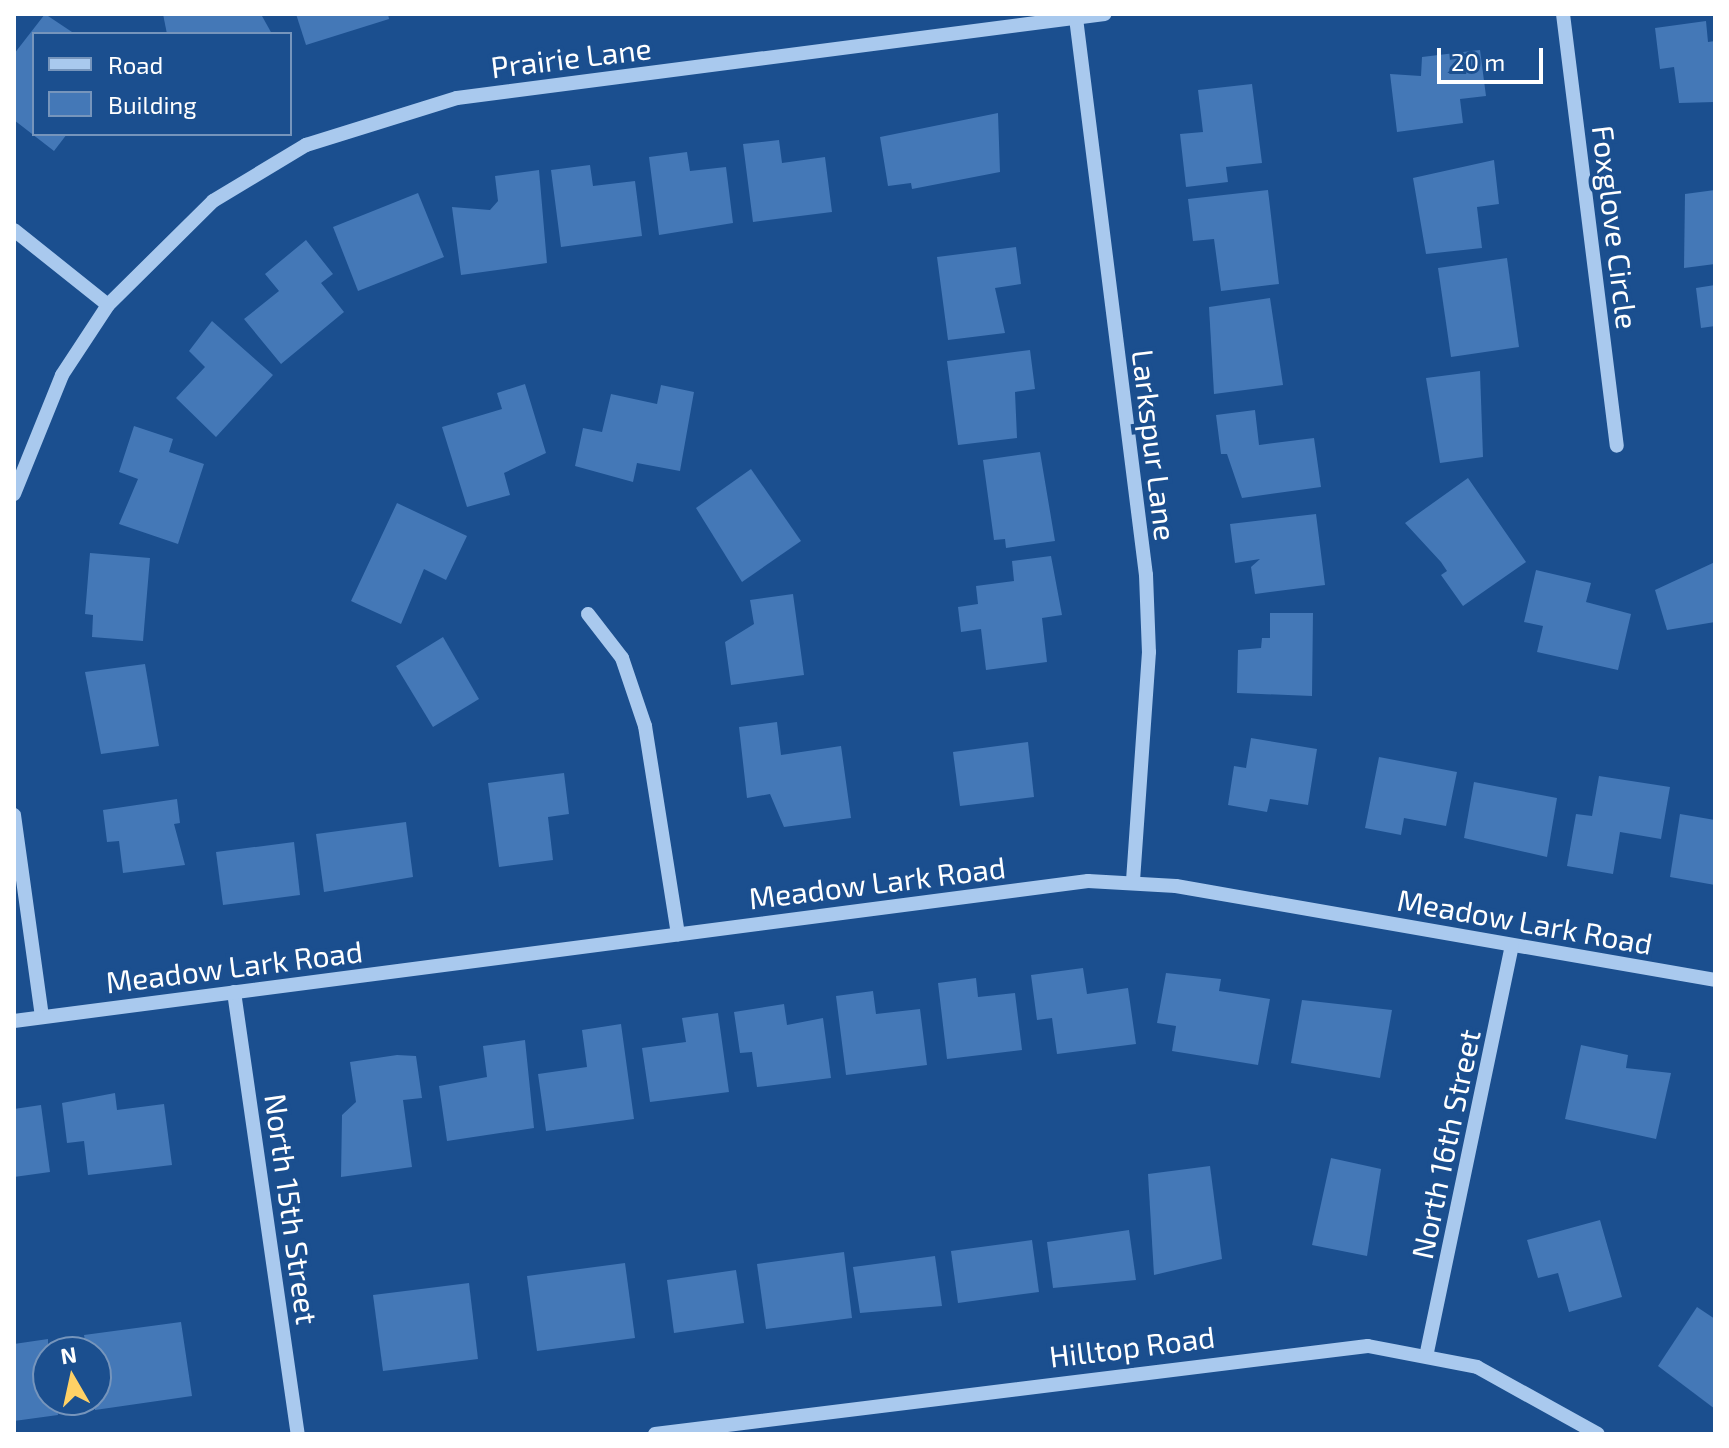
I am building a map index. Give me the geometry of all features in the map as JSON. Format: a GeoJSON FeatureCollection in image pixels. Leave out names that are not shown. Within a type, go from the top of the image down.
{"type":"FeatureCollection","features":[{"type":"Feature","properties":{"kind":"street","name":"Prairie Lane"},"geometry":{"type":"LineString","coordinates":[[108,305],[213,201],[283,157],[360,123],[457,98],[1105,14]]}},
{"type":"Feature","properties":{"kind":"street","name":"Foxglove Circle"},"geometry":{"type":"LineString","coordinates":[[1563,14],[1617,446]]}},
{"type":"Feature","properties":{"kind":"street","name":"Larkspur Lane"},"geometry":{"type":"LineString","coordinates":[[1076,18],[1146,575],[1149,652],[1133,881]]}},
{"type":"Feature","properties":{"kind":"street"},"geometry":{"type":"LineString","coordinates":[[14,230],[108,305],[62,375],[14,494]]}},
{"type":"Feature","properties":{"kind":"street"},"geometry":{"type":"LineString","coordinates":[[588,614],[622,658],[645,726],[678,934]]}},
{"type":"Feature","properties":{"kind":"street"},"geometry":{"type":"LineString","coordinates":[[14,815],[42,1017]]}},
{"type":"Feature","properties":{"kind":"street","name":"Meadow Lark Road"},"geometry":{"type":"LineString","coordinates":[[14,1021],[678,934],[1133,881],[1715,980]]}},
{"type":"Feature","properties":{"kind":"street","name":"North 16th Street"},"geometry":{"type":"LineString","coordinates":[[1427,1352],[1512,946]]}},
{"type":"Feature","properties":{"kind":"street","name":"North 15th Street"},"geometry":{"type":"LineString","coordinates":[[234,992],[298,1434]]}},
{"type":"Feature","properties":{"kind":"street","name":"Hilltop Road"},"geometry":{"type":"LineString","coordinates":[[655,1434],[1325,1347],[1427,1352],[1517,1383],[1598,1434]]}},
{"type":"Feature","properties":{"kind":"building"},"geometry":{"type":"Polygon","coordinates":[[[45,14],[72,32],[32,32],[32,134],[14,120],[14,54],[45,14]]]}},
{"type":"Feature","properties":{"kind":"building"},"geometry":{"type":"Polygon","coordinates":[[[163,14],[252,14],[262,16],[271,32],[167,32],[163,14]]]}},
{"type":"Feature","properties":{"kind":"building"},"geometry":{"type":"Polygon","coordinates":[[[296,14],[388,14],[389,19],[306,45],[296,14]]]}},
{"type":"Feature","properties":{"kind":"building"},"geometry":{"type":"Polygon","coordinates":[[[1706,21],[1708,42],[1715,41],[1715,102],[1679,103],[1674,67],[1660,69],[1655,28],[1706,21]]]}},
{"type":"Feature","properties":{"kind":"building"},"geometry":{"type":"Polygon","coordinates":[[[1480,50],[1486,96],[1460,99],[1463,123],[1397,132],[1390,74],[1421,76],[1422,57],[1480,50]]]}},
{"type":"Feature","properties":{"kind":"building"},"geometry":{"type":"Polygon","coordinates":[[[1252,84],[1262,163],[1226,167],[1228,182],[1186,187],[1180,134],[1203,132],[1198,90],[1252,84]]]}},
{"type":"Feature","properties":{"kind":"building"},"geometry":{"type":"Polygon","coordinates":[[[998,113],[1000,172],[912,189],[911,183],[888,186],[880,137],[998,113]]]}},
{"type":"Feature","properties":{"kind":"building"},"geometry":{"type":"Polygon","coordinates":[[[35,136],[65,136],[54,151],[35,136]]]}},
{"type":"Feature","properties":{"kind":"building"},"geometry":{"type":"Polygon","coordinates":[[[779,140],[782,163],[825,157],[832,212],[753,222],[743,144],[779,140]]]}},
{"type":"Feature","properties":{"kind":"building"},"geometry":{"type":"Polygon","coordinates":[[[687,152],[690,171],[726,167],[733,223],[659,235],[649,157],[687,152]]]}},
{"type":"Feature","properties":{"kind":"building"},"geometry":{"type":"Polygon","coordinates":[[[1494,160],[1499,204],[1477,207],[1482,248],[1426,254],[1413,178],[1494,160]]]}},
{"type":"Feature","properties":{"kind":"building"},"geometry":{"type":"Polygon","coordinates":[[[590,165],[593,186],[635,181],[642,236],[561,247],[551,170],[590,165]]]}},
{"type":"Feature","properties":{"kind":"building"},"geometry":{"type":"Polygon","coordinates":[[[539,170],[547,263],[461,275],[452,207],[490,210],[498,201],[495,176],[539,170]]]}},
{"type":"Feature","properties":{"kind":"building"},"geometry":{"type":"Polygon","coordinates":[[[1268,190],[1279,284],[1221,291],[1214,239],[1193,241],[1188,199],[1268,190]]]}},
{"type":"Feature","properties":{"kind":"building"},"geometry":{"type":"Polygon","coordinates":[[[1715,190],[1715,264],[1684,268],[1685,194],[1715,190]]]}},
{"type":"Feature","properties":{"kind":"building"},"geometry":{"type":"Polygon","coordinates":[[[418,193],[444,257],[358,291],[333,227],[418,193]]]}},
{"type":"Feature","properties":{"kind":"building"},"geometry":{"type":"Polygon","coordinates":[[[306,240],[333,274],[321,283],[344,312],[281,364],[244,319],[279,291],[265,274],[306,240]]]}},
{"type":"Feature","properties":{"kind":"building"},"geometry":{"type":"Polygon","coordinates":[[[1016,247],[1021,284],[995,288],[1005,333],[948,340],[937,257],[1016,247]]]}},
{"type":"Feature","properties":{"kind":"building"},"geometry":{"type":"Polygon","coordinates":[[[1507,258],[1519,347],[1451,357],[1438,268],[1507,258]]]}},
{"type":"Feature","properties":{"kind":"building"},"geometry":{"type":"Polygon","coordinates":[[[1715,285],[1715,326],[1701,328],[1696,288],[1715,285]]]}},
{"type":"Feature","properties":{"kind":"building"},"geometry":{"type":"Polygon","coordinates":[[[1270,298],[1283,385],[1214,394],[1209,307],[1270,298]]]}},
{"type":"Feature","properties":{"kind":"building"},"geometry":{"type":"Polygon","coordinates":[[[212,321],[273,375],[216,437],[176,398],[205,367],[189,351],[212,321]]]}},
{"type":"Feature","properties":{"kind":"building"},"geometry":{"type":"Polygon","coordinates":[[[1030,350],[1035,389],[1015,392],[1017,438],[958,445],[947,361],[1030,350]]]}},
{"type":"Feature","properties":{"kind":"building"},"geometry":{"type":"Polygon","coordinates":[[[1480,371],[1483,457],[1440,463],[1426,378],[1480,371]]]}},
{"type":"Feature","properties":{"kind":"building"},"geometry":{"type":"Polygon","coordinates":[[[525,384],[546,453],[504,473],[510,495],[467,507],[442,427],[502,409],[497,393],[525,384]]]}},
{"type":"Feature","properties":{"kind":"building"},"geometry":{"type":"Polygon","coordinates":[[[661,385],[694,392],[680,471],[637,463],[633,482],[575,466],[583,428],[602,432],[611,394],[657,404],[661,385]]]}},
{"type":"Feature","properties":{"kind":"building"},"geometry":{"type":"Polygon","coordinates":[[[1255,410],[1259,445],[1314,438],[1321,487],[1242,498],[1227,454],[1221,454],[1216,415],[1255,410]]]}},
{"type":"Feature","properties":{"kind":"building"},"geometry":{"type":"Polygon","coordinates":[[[134,426],[173,439],[169,452],[204,464],[178,544],[119,524],[138,479],[119,472],[134,426]]]}},
{"type":"Feature","properties":{"kind":"building"},"geometry":{"type":"Polygon","coordinates":[[[1040,452],[1055,541],[1006,548],[1005,539],[994,540],[983,460],[1040,452]]]}},
{"type":"Feature","properties":{"kind":"building"},"geometry":{"type":"Polygon","coordinates":[[[751,469],[801,541],[742,582],[696,508],[751,469]]]}},
{"type":"Feature","properties":{"kind":"building"},"geometry":{"type":"Polygon","coordinates":[[[1468,478],[1526,562],[1463,606],[1441,575],[1447,571],[1441,562],[1405,523],[1468,478]]]}},
{"type":"Feature","properties":{"kind":"building"},"geometry":{"type":"Polygon","coordinates":[[[397,503],[467,536],[446,580],[424,569],[401,624],[351,601],[397,503]]]}},
{"type":"Feature","properties":{"kind":"building"},"geometry":{"type":"Polygon","coordinates":[[[1316,514],[1325,585],[1255,594],[1251,567],[1260,559],[1235,563],[1230,524],[1316,514]]]}},
{"type":"Feature","properties":{"kind":"building"},"geometry":{"type":"Polygon","coordinates":[[[90,553],[150,558],[143,641],[92,637],[93,615],[85,614],[90,553]]]}},
{"type":"Feature","properties":{"kind":"building"},"geometry":{"type":"Polygon","coordinates":[[[1051,556],[1062,615],[1042,618],[1047,662],[986,670],[981,629],[961,632],[958,607],[978,604],[976,586],[1014,581],[1012,561],[1051,556]]]}},
{"type":"Feature","properties":{"kind":"building"},"geometry":{"type":"Polygon","coordinates":[[[1715,562],[1715,622],[1667,630],[1655,590],[1715,562]]]}},
{"type":"Feature","properties":{"kind":"building"},"geometry":{"type":"Polygon","coordinates":[[[1536,570],[1591,583],[1586,602],[1631,614],[1618,670],[1537,652],[1543,626],[1524,622],[1536,570]]]}},
{"type":"Feature","properties":{"kind":"building"},"geometry":{"type":"Polygon","coordinates":[[[793,594],[804,675],[731,685],[725,642],[754,624],[750,600],[793,594]]]}},
{"type":"Feature","properties":{"kind":"building"},"geometry":{"type":"Polygon","coordinates":[[[1270,613],[1313,613],[1312,696],[1237,693],[1238,650],[1261,648],[1262,638],[1270,638],[1270,613]]]}},
{"type":"Feature","properties":{"kind":"building"},"geometry":{"type":"Polygon","coordinates":[[[443,637],[479,699],[433,727],[396,666],[443,637]]]}},
{"type":"Feature","properties":{"kind":"building"},"geometry":{"type":"Polygon","coordinates":[[[145,664],[159,746],[101,754],[85,672],[145,664]]]}},
{"type":"Feature","properties":{"kind":"building"},"geometry":{"type":"Polygon","coordinates":[[[777,722],[781,755],[841,746],[851,818],[784,827],[770,794],[747,798],[739,727],[777,722]]]}},
{"type":"Feature","properties":{"kind":"building"},"geometry":{"type":"Polygon","coordinates":[[[1251,738],[1317,749],[1308,805],[1270,799],[1267,812],[1228,805],[1234,766],[1246,768],[1251,738]]]}},
{"type":"Feature","properties":{"kind":"building"},"geometry":{"type":"Polygon","coordinates":[[[1028,742],[1034,797],[960,806],[953,752],[1028,742]]]}},
{"type":"Feature","properties":{"kind":"building"},"geometry":{"type":"Polygon","coordinates":[[[1379,757],[1457,772],[1446,826],[1404,818],[1401,835],[1365,828],[1379,757]]]}},
{"type":"Feature","properties":{"kind":"building"},"geometry":{"type":"Polygon","coordinates":[[[564,773],[569,814],[548,817],[553,860],[499,867],[488,783],[564,773]]]}},
{"type":"Feature","properties":{"kind":"building"},"geometry":{"type":"Polygon","coordinates":[[[1599,776],[1670,787],[1661,839],[1620,832],[1613,874],[1567,866],[1576,814],[1592,816],[1599,776]]]}},
{"type":"Feature","properties":{"kind":"building"},"geometry":{"type":"Polygon","coordinates":[[[1474,782],[1557,798],[1547,857],[1464,838],[1474,782]]]}},
{"type":"Feature","properties":{"kind":"building"},"geometry":{"type":"Polygon","coordinates":[[[177,799],[180,823],[174,824],[185,865],[123,873],[119,841],[107,842],[103,810],[177,799]]]}},
{"type":"Feature","properties":{"kind":"building"},"geometry":{"type":"Polygon","coordinates":[[[1680,814],[1715,820],[1715,885],[1670,877],[1680,814]]]}},
{"type":"Feature","properties":{"kind":"building"},"geometry":{"type":"Polygon","coordinates":[[[406,822],[413,877],[324,892],[316,834],[406,822]]]}},
{"type":"Feature","properties":{"kind":"building"},"geometry":{"type":"Polygon","coordinates":[[[294,842],[300,895],[223,905],[216,852],[294,842]]]}},
{"type":"Feature","properties":{"kind":"building"},"geometry":{"type":"Polygon","coordinates":[[[1083,968],[1087,994],[1128,988],[1136,1044],[1057,1054],[1052,1018],[1037,1020],[1031,975],[1083,968]]]}},
{"type":"Feature","properties":{"kind":"building"},"geometry":{"type":"Polygon","coordinates":[[[1166,973],[1221,979],[1219,991],[1270,999],[1258,1065],[1172,1051],[1176,1026],[1157,1023],[1166,973]]]}},
{"type":"Feature","properties":{"kind":"building"},"geometry":{"type":"Polygon","coordinates":[[[976,978],[978,997],[1015,993],[1022,1050],[947,1059],[938,983],[976,978]]]}},
{"type":"Feature","properties":{"kind":"building"},"geometry":{"type":"Polygon","coordinates":[[[873,991],[876,1014],[920,1009],[927,1065],[846,1075],[836,996],[873,991]]]}},
{"type":"Feature","properties":{"kind":"building"},"geometry":{"type":"Polygon","coordinates":[[[1302,1000],[1392,1010],[1380,1078],[1291,1063],[1302,1000]]]}},
{"type":"Feature","properties":{"kind":"building"},"geometry":{"type":"Polygon","coordinates":[[[784,1004],[787,1025],[823,1018],[831,1078],[757,1087],[752,1052],[740,1053],[734,1012],[784,1004]]]}},
{"type":"Feature","properties":{"kind":"building"},"geometry":{"type":"Polygon","coordinates":[[[718,1013],[729,1092],[650,1102],[642,1048],[686,1042],[682,1018],[718,1013]]]}},
{"type":"Feature","properties":{"kind":"building"},"geometry":{"type":"Polygon","coordinates":[[[621,1024],[634,1119],[546,1131],[538,1074],[587,1067],[582,1030],[621,1024]]]}},
{"type":"Feature","properties":{"kind":"building"},"geometry":{"type":"Polygon","coordinates":[[[525,1040],[534,1128],[447,1141],[439,1086],[487,1077],[483,1046],[525,1040]]]}},
{"type":"Feature","properties":{"kind":"building"},"geometry":{"type":"Polygon","coordinates":[[[1581,1045],[1628,1055],[1626,1068],[1671,1073],[1656,1139],[1565,1119],[1581,1045]]]}},
{"type":"Feature","properties":{"kind":"building"},"geometry":{"type":"Polygon","coordinates":[[[397,1055],[416,1056],[422,1098],[403,1100],[412,1167],[341,1177],[342,1115],[356,1102],[350,1062],[397,1055]]]}},
{"type":"Feature","properties":{"kind":"building"},"geometry":{"type":"Polygon","coordinates":[[[115,1093],[117,1110],[164,1104],[172,1165],[88,1175],[84,1141],[67,1143],[62,1103],[115,1093]]]}},
{"type":"Feature","properties":{"kind":"building"},"geometry":{"type":"Polygon","coordinates":[[[41,1105],[50,1172],[14,1177],[14,1109],[41,1105]]]}},
{"type":"Feature","properties":{"kind":"building"},"geometry":{"type":"Polygon","coordinates":[[[1331,1158],[1381,1169],[1367,1256],[1312,1245],[1331,1158]]]}},
{"type":"Feature","properties":{"kind":"building"},"geometry":{"type":"Polygon","coordinates":[[[1210,1166],[1222,1259],[1154,1275],[1148,1174],[1210,1166]]]}},
{"type":"Feature","properties":{"kind":"building"},"geometry":{"type":"Polygon","coordinates":[[[1600,1220],[1622,1297],[1569,1312],[1558,1273],[1538,1278],[1527,1240],[1600,1220]]]}},
{"type":"Feature","properties":{"kind":"building"},"geometry":{"type":"Polygon","coordinates":[[[1129,1230],[1136,1280],[1053,1288],[1047,1242],[1129,1230]]]}},
{"type":"Feature","properties":{"kind":"building"},"geometry":{"type":"Polygon","coordinates":[[[1032,1240],[1039,1292],[958,1303],[951,1251],[1032,1240]]]}},
{"type":"Feature","properties":{"kind":"building"},"geometry":{"type":"Polygon","coordinates":[[[844,1252],[852,1318],[766,1329],[757,1264],[844,1252]]]}},
{"type":"Feature","properties":{"kind":"building"},"geometry":{"type":"Polygon","coordinates":[[[935,1256],[942,1306],[860,1313],[853,1267],[935,1256]]]}},
{"type":"Feature","properties":{"kind":"building"},"geometry":{"type":"Polygon","coordinates":[[[625,1263],[635,1338],[537,1351],[527,1276],[625,1263]]]}},
{"type":"Feature","properties":{"kind":"building"},"geometry":{"type":"Polygon","coordinates":[[[736,1270],[744,1323],[674,1333],[667,1280],[736,1270]]]}},
{"type":"Feature","properties":{"kind":"building"},"geometry":{"type":"Polygon","coordinates":[[[469,1283],[478,1359],[383,1371],[373,1295],[469,1283]]]}},
{"type":"Feature","properties":{"kind":"building"},"geometry":{"type":"Polygon","coordinates":[[[1697,1307],[1715,1319],[1715,1409],[1658,1366],[1697,1307]]]}},
{"type":"Feature","properties":{"kind":"building"},"geometry":{"type":"Polygon","coordinates":[[[181,1322],[192,1396],[112,1408],[112,1336],[84,1335],[181,1322]]]}},
{"type":"Feature","properties":{"kind":"building"},"geometry":{"type":"Polygon","coordinates":[[[32,1341],[32,1416],[51,1416],[14,1421],[14,1344],[32,1341]]]}}]}
